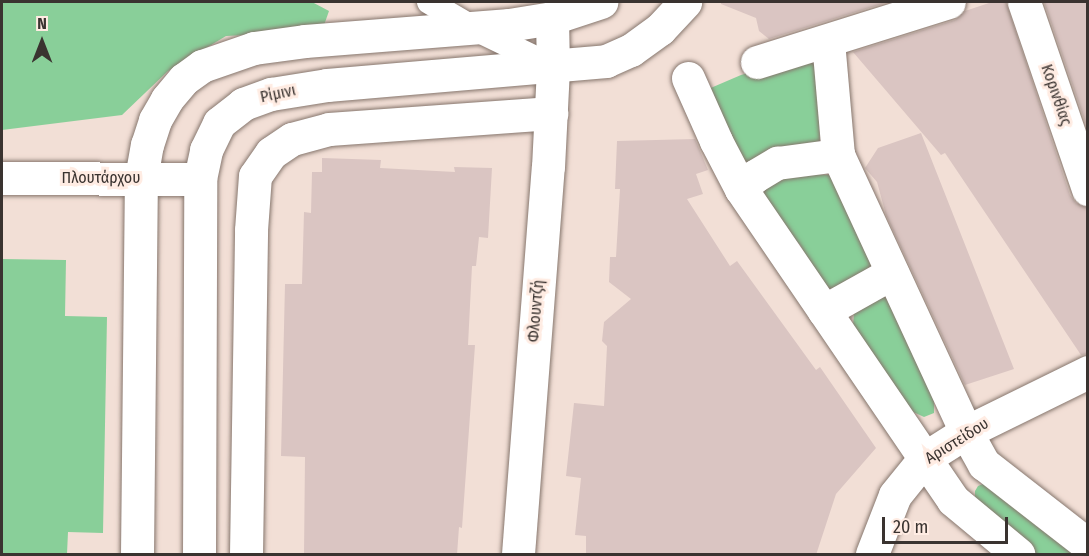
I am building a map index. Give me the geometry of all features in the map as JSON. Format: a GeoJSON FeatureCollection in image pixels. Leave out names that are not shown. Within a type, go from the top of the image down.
{"type":"FeatureCollection","features":[{"type":"Feature","properties":{"kind":"street"},"geometry":{"type":"LineString","coordinates":[[137,555],[141,178],[147,145],[155,120],[167,99],[184,79],[202,66],[254,48],[475,29],[553,10],[601,2]]}},
{"type":"Feature","properties":{"kind":"street","name":"Ρίμινι"},"geometry":{"type":"LineString","coordinates":[[199,555],[200,179],[206,150],[219,123],[229,113],[261,96],[327,85],[606,61],[631,50],[660,29],[685,2]]}},
{"type":"Feature","properties":{"kind":"street"},"geometry":{"type":"LineString","coordinates":[[757,62],[949,2]]}},
{"type":"Feature","properties":{"kind":"street","name":"Κορινθίας"},"geometry":{"type":"LineString","coordinates":[[1024,2],[1088,189]]}},
{"type":"Feature","properties":{"kind":"street","name":"Φλουντζή"},"geometry":{"type":"LineString","coordinates":[[518,555],[551,113],[553,10]]}},
{"type":"Feature","properties":{"kind":"street"},"geometry":{"type":"LineString","coordinates":[[828,41],[838,155],[966,432],[984,464],[1088,544]]}},
{"type":"Feature","properties":{"kind":"street"},"geometry":{"type":"LineString","coordinates":[[688,78],[716,141],[741,189],[954,500],[1018,555]]}},
{"type":"Feature","properties":{"kind":"street"},"geometry":{"type":"LineString","coordinates":[[246,555],[251,230],[255,177],[271,153],[292,139],[329,129],[551,113]]}},
{"type":"Feature","properties":{"kind":"street"},"geometry":{"type":"LineString","coordinates":[[741,189],[755,176],[777,163],[838,155]]}},
{"type":"Feature","properties":{"kind":"street","name":"Πλουτάρχου"},"geometry":{"type":"LineString","coordinates":[[2,178],[200,179]]}},
{"type":"Feature","properties":{"kind":"street"},"geometry":{"type":"LineString","coordinates":[[824,311],[892,273]]}},
{"type":"Feature","properties":{"kind":"street","name":"Αριστείδου"},"geometry":{"type":"LineString","coordinates":[[872,555],[895,495],[925,458],[966,432],[1088,372]]}},
{"type":"Feature","properties":{"kind":"lane"},"geometry":{"type":"LineString","coordinates":[[429,2],[475,29],[553,67]]}},
{"type":"Feature","properties":{"kind":"green space"},"geometry":{"type":"Polygon","coordinates":[[[2,2],[312,2],[329,11],[322,31],[226,36],[168,71],[122,115],[2,130],[2,2]]]}},
{"type":"Feature","properties":{"kind":"green space"},"geometry":{"type":"Polygon","coordinates":[[[818,52],[820,145],[741,171],[706,90],[741,75],[818,52]]]}},
{"type":"Feature","properties":{"kind":"green space"},"geometry":{"type":"Polygon","coordinates":[[[770,175],[830,175],[872,263],[870,271],[826,291],[800,245],[780,223],[760,188],[770,175]]]}},
{"type":"Feature","properties":{"kind":"green space"},"geometry":{"type":"Polygon","coordinates":[[[2,259],[66,260],[65,316],[107,317],[103,533],[68,532],[67,554],[2,554],[2,259]]]}},
{"type":"Feature","properties":{"kind":"green space"},"geometry":{"type":"Polygon","coordinates":[[[880,296],[891,298],[934,394],[934,413],[924,417],[909,410],[853,327],[854,312],[880,296]]]}},
{"type":"Feature","properties":{"kind":"green space"},"geometry":{"type":"Polygon","coordinates":[[[990,481],[1087,554],[1034,554],[975,502],[975,491],[978,486],[990,481]]]}},
{"type":"Feature","properties":{"kind":"building"},"geometry":{"type":"Polygon","coordinates":[[[721,2],[888,2],[769,39],[759,31],[756,18],[721,4],[721,2]]]}},
{"type":"Feature","properties":{"kind":"building"},"geometry":{"type":"Polygon","coordinates":[[[992,2],[1006,2],[1070,195],[1076,203],[1088,207],[1088,354],[1081,355],[945,153],[941,155],[853,52],[955,20],[965,11],[992,2]]]}},
{"type":"Feature","properties":{"kind":"building"},"geometry":{"type":"Polygon","coordinates":[[[1044,2],[1088,2],[1088,130],[1044,2]]]}},
{"type":"Feature","properties":{"kind":"building"},"geometry":{"type":"Polygon","coordinates":[[[921,133],[1014,369],[965,385],[886,215],[877,182],[865,168],[878,148],[921,133]]]}},
{"type":"Feature","properties":{"kind":"building"},"geometry":{"type":"Polygon","coordinates":[[[695,139],[708,170],[696,174],[703,194],[687,199],[730,266],[737,261],[816,370],[820,367],[876,448],[836,494],[816,555],[586,555],[586,536],[575,535],[581,478],[566,476],[574,403],[604,406],[607,346],[602,341],[604,322],[631,299],[609,282],[610,257],[616,257],[620,189],[615,189],[617,141],[695,139]]]}},
{"type":"Feature","properties":{"kind":"building"},"geometry":{"type":"Polygon","coordinates":[[[322,158],[381,160],[380,168],[455,172],[454,167],[492,168],[488,238],[479,237],[476,266],[472,266],[468,345],[475,345],[462,528],[459,527],[457,555],[304,555],[305,457],[281,456],[285,284],[302,284],[304,212],[311,213],[312,172],[322,172],[322,158]]]}}]}
